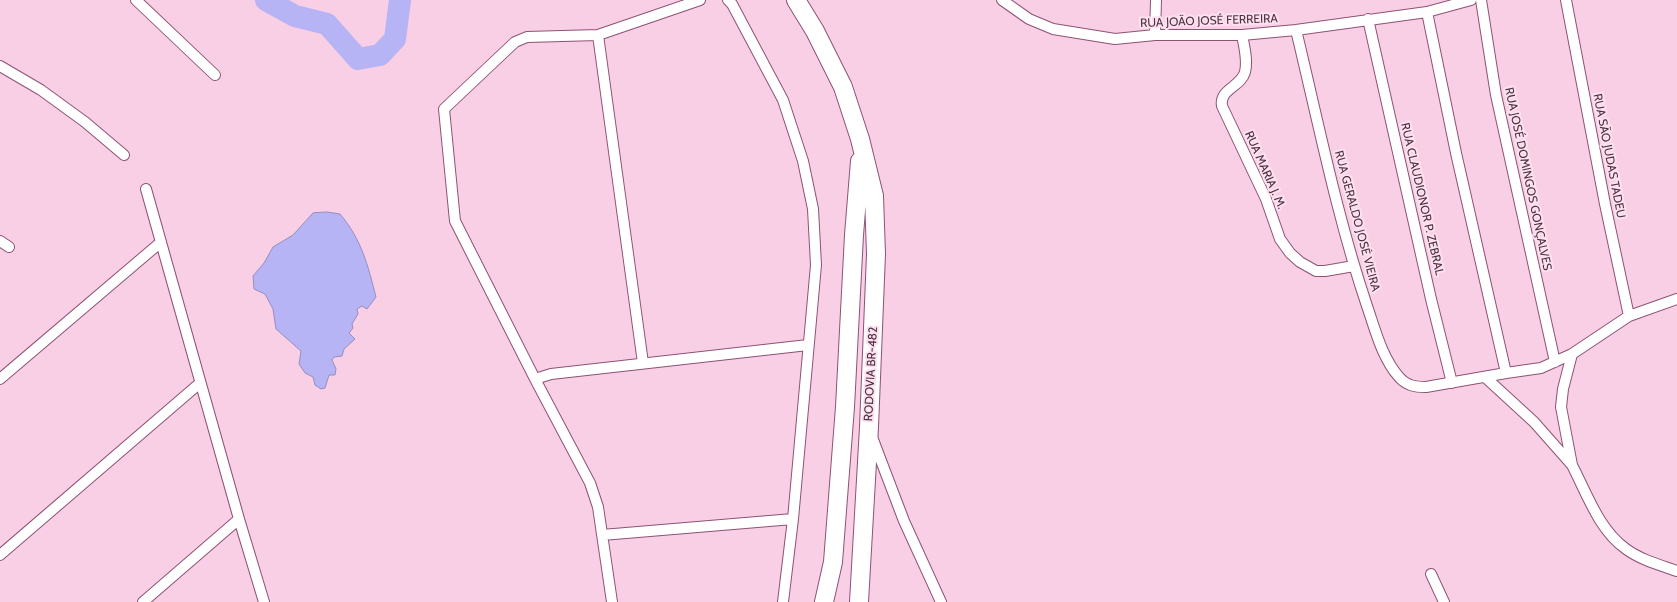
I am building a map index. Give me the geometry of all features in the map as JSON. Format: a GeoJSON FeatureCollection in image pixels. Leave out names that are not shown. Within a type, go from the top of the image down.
{"type":"FeatureCollection","features":[{"type":"Feature","properties":{"kind":"highway","name":"RODOVIA BR-482"},"geometry":{"type":"LineString","coordinates":[[796,0],[815,31],[843,88],[874,196],[876,254],[869,427],[858,602]]}},
{"type":"Feature","properties":{"kind":"highway","name":"RODOVIA BR-482"},"geometry":{"type":"LineString","coordinates":[[824,602],[833,562],[845,406],[854,234],[861,147]]}},
{"type":"Feature","properties":{"kind":"street"},"geometry":{"type":"LineString","coordinates":[[136,0],[215,75]]}},
{"type":"Feature","properties":{"kind":"street"},"geometry":{"type":"LineString","coordinates":[[612,602],[598,507],[590,483],[535,379],[455,221],[444,109],[515,42],[527,37],[598,35],[700,0]]}},
{"type":"Feature","properties":{"kind":"street"},"geometry":{"type":"LineString","coordinates":[[728,0],[732,4],[783,100],[802,161],[813,208],[816,265],[793,519],[782,602]]}},
{"type":"Feature","properties":{"kind":"street","name":"RUA JOÃO JOSÉ FERREIRA"},"geometry":{"type":"LineString","coordinates":[[1002,0],[1029,19],[1053,29],[1115,39],[1155,35],[1242,35],[1296,30],[1427,12],[1471,0]]}},
{"type":"Feature","properties":{"kind":"street"},"geometry":{"type":"LineString","coordinates":[[1155,35],[1156,0]]}},
{"type":"Feature","properties":{"kind":"street","name":"RUA JOSÉ DOMINGOS GONÇALVES"},"geometry":{"type":"LineString","coordinates":[[1481,0],[1496,95],[1555,362]]}},
{"type":"Feature","properties":{"kind":"street","name":"RUA SÃO JUDAS TADEU"},"geometry":{"type":"LineString","coordinates":[[1566,0],[1604,204],[1629,316]]}},
{"type":"Feature","properties":{"kind":"street"},"geometry":{"type":"LineString","coordinates":[[1427,12],[1458,160],[1506,373]]}},
{"type":"Feature","properties":{"kind":"street","name":"RUA CLAUDIONOR P. ZEBRAL"},"geometry":{"type":"LineString","coordinates":[[1368,19],[1421,257],[1452,383]]}},
{"type":"Feature","properties":{"kind":"street","name":"RUA GERALDO JOSÉ VIEIRA"},"geometry":{"type":"LineString","coordinates":[[1296,30],[1354,266],[1378,339],[1390,364],[1399,377],[1407,384],[1414,387],[1452,383],[1541,368],[1572,354],[1629,316],[1677,298]]}},
{"type":"Feature","properties":{"kind":"street"},"geometry":{"type":"LineString","coordinates":[[598,35],[643,363]]}},
{"type":"Feature","properties":{"kind":"street","name":"RUA MARIA J. M."},"geometry":{"type":"LineString","coordinates":[[1242,35],[1246,61],[1245,72],[1241,80],[1224,95],[1221,100],[1222,106],[1266,199],[1280,239],[1290,253],[1309,268],[1325,271],[1354,266]]}},
{"type":"Feature","properties":{"kind":"street"},"geometry":{"type":"LineString","coordinates":[[0,66],[41,90],[85,122],[124,155]]}},
{"type":"Feature","properties":{"kind":"street"},"geometry":{"type":"LineString","coordinates":[[146,189],[200,383],[264,602]]}},
{"type":"Feature","properties":{"kind":"street"},"geometry":{"type":"LineString","coordinates":[[0,241],[9,247]]}},
{"type":"Feature","properties":{"kind":"street"},"geometry":{"type":"LineString","coordinates":[[0,379],[161,242]]}},
{"type":"Feature","properties":{"kind":"street"},"geometry":{"type":"LineString","coordinates":[[535,379],[551,374],[808,345]]}},
{"type":"Feature","properties":{"kind":"street"},"geometry":{"type":"LineString","coordinates":[[1572,354],[1563,389],[1561,407],[1572,465]]}},
{"type":"Feature","properties":{"kind":"street"},"geometry":{"type":"LineString","coordinates":[[1485,377],[1534,422],[1572,465],[1597,514],[1614,538],[1626,549],[1641,558],[1677,571]]}},
{"type":"Feature","properties":{"kind":"street"},"geometry":{"type":"LineString","coordinates":[[0,555],[200,383]]}},
{"type":"Feature","properties":{"kind":"street"},"geometry":{"type":"LineString","coordinates":[[869,427],[904,520],[940,602]]}},
{"type":"Feature","properties":{"kind":"street"},"geometry":{"type":"LineString","coordinates":[[143,602],[239,519]]}},
{"type":"Feature","properties":{"kind":"street"},"geometry":{"type":"LineString","coordinates":[[602,536],[793,519]]}},
{"type":"Feature","properties":{"kind":"street"},"geometry":{"type":"LineString","coordinates":[[1431,574],[1444,602]]}},
{"type":"Feature","properties":{"kind":"water"},"geometry":{"type":"Polygon","coordinates":[[[327,212],[340,214],[354,234],[367,264],[376,297],[367,309],[362,306],[357,309],[358,314],[352,324],[353,328],[349,333],[355,339],[344,349],[342,356],[334,357],[332,360],[336,369],[335,375],[329,375],[325,388],[321,389],[315,385],[313,377],[305,373],[299,364],[301,351],[276,329],[273,309],[265,294],[254,289],[253,276],[264,263],[273,247],[293,235],[313,213],[327,212]]]}},
{"type":"Feature","properties":{"kind":"waterway"},"geometry":{"type":"LineString","coordinates":[[266,0],[295,16],[327,24],[358,59],[380,55],[395,39],[400,0]]}}]}
